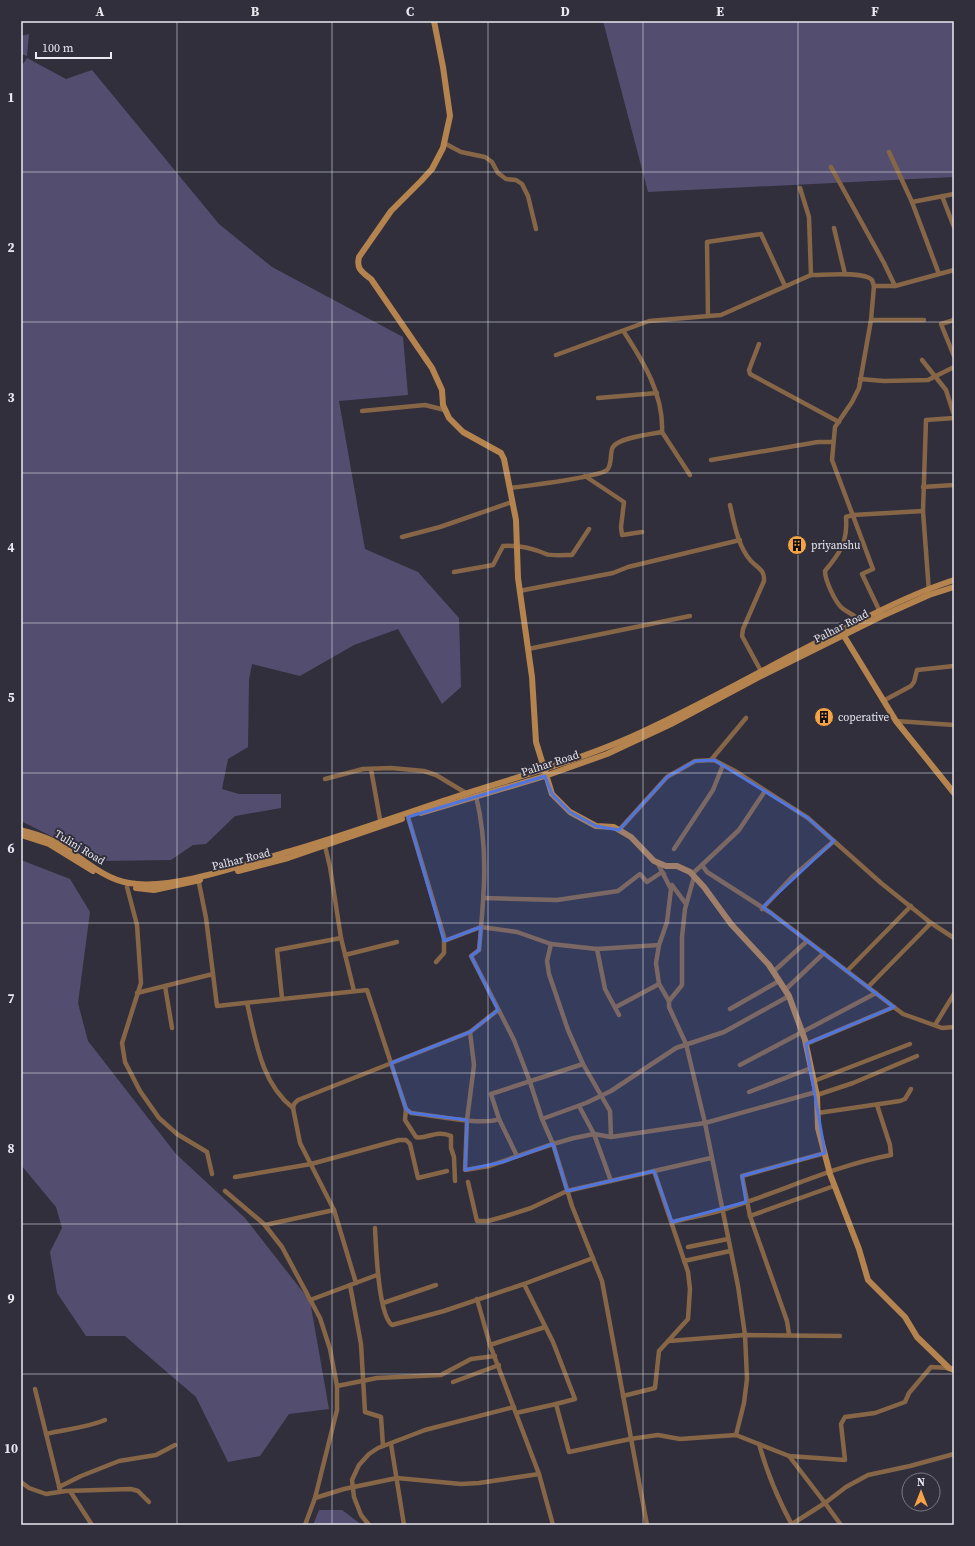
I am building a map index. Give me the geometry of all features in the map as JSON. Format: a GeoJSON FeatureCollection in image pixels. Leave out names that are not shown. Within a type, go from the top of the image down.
{"type":"FeatureCollection","features":[{"type":"Feature","properties":{"kind":"street"},"geometry":{"type":"LineString","coordinates":[[434,21],[444,67],[450,116],[444,143],[432,168],[391,211],[359,257],[357,264],[360,270],[370,279],[379,291],[432,368],[442,390],[445,410],[450,418],[463,432],[501,453],[504,459],[516,520],[520,592],[532,677],[536,742],[544,773],[552,794],[570,812],[596,826],[614,827],[631,837],[657,862],[671,889],[671,901],[667,922],[659,945],[656,963],[659,984],[669,1001],[669,1006],[686,1044],[705,1124],[746,1335],[748,1379],[736,1435]]}},
{"type":"Feature","properties":{"kind":"street"},"geometry":{"type":"LineString","coordinates":[[444,143],[461,152],[486,157],[492,162],[498,173],[506,179],[516,180],[522,184],[528,196],[536,229]]}},
{"type":"Feature","properties":{"kind":"street"},"geometry":{"type":"LineString","coordinates":[[889,152],[912,202],[939,274]]}},
{"type":"Feature","properties":{"kind":"street"},"geometry":{"type":"LineString","coordinates":[[831,167],[881,257],[895,286]]}},
{"type":"Feature","properties":{"kind":"street"},"geometry":{"type":"LineString","coordinates":[[800,188],[809,217],[811,275]]}},
{"type":"Feature","properties":{"kind":"street"},"geometry":{"type":"LineString","coordinates":[[912,202],[954,194]]}},
{"type":"Feature","properties":{"kind":"street"},"geometry":{"type":"LineString","coordinates":[[942,196],[954,226]]}},
{"type":"Feature","properties":{"kind":"street"},"geometry":{"type":"LineString","coordinates":[[834,228],[845,274]]}},
{"type":"Feature","properties":{"kind":"street"},"geometry":{"type":"LineString","coordinates":[[708,316],[707,242],[762,234],[785,286]]}},
{"type":"Feature","properties":{"kind":"street"},"geometry":{"type":"LineString","coordinates":[[874,286],[895,286],[954,270]]}},
{"type":"Feature","properties":{"kind":"street"},"geometry":{"type":"LineString","coordinates":[[556,355],[624,332],[649,321],[721,315],[811,275],[845,274],[870,277],[874,286],[871,320],[859,388],[835,427],[832,442],[832,460],[873,569],[862,574],[880,614]]}},
{"type":"Feature","properties":{"kind":"street"},"geometry":{"type":"LineString","coordinates":[[871,320],[924,320]]}},
{"type":"Feature","properties":{"kind":"street"},"geometry":{"type":"LineString","coordinates":[[954,320],[941,324],[954,356]]}},
{"type":"Feature","properties":{"kind":"street"},"geometry":{"type":"LineString","coordinates":[[624,332],[644,364],[657,393],[662,432],[690,475]]}},
{"type":"Feature","properties":{"kind":"street"},"geometry":{"type":"LineString","coordinates":[[759,344],[749,370],[750,374],[838,422]]}},
{"type":"Feature","properties":{"kind":"street"},"geometry":{"type":"LineString","coordinates":[[922,360],[946,390],[954,415]]}},
{"type":"Feature","properties":{"kind":"street"},"geometry":{"type":"LineString","coordinates":[[860,379],[909,381],[928,380],[954,367]]}},
{"type":"Feature","properties":{"kind":"street"},"geometry":{"type":"LineString","coordinates":[[598,398],[657,393]]}},
{"type":"Feature","properties":{"kind":"street"},"geometry":{"type":"LineString","coordinates":[[362,411],[425,405],[445,410]]}},
{"type":"Feature","properties":{"kind":"street"},"geometry":{"type":"LineString","coordinates":[[929,591],[923,511],[926,420],[954,418]]}},
{"type":"Feature","properties":{"kind":"street"},"geometry":{"type":"LineString","coordinates":[[510,488],[585,476],[606,470],[610,465],[612,448],[618,442],[662,432]]}},
{"type":"Feature","properties":{"kind":"street"},"geometry":{"type":"LineString","coordinates":[[711,460],[818,442],[832,442]]}},
{"type":"Feature","properties":{"kind":"street"},"geometry":{"type":"LineString","coordinates":[[585,476],[624,502],[621,527],[622,535],[642,532]]}},
{"type":"Feature","properties":{"kind":"street"},"geometry":{"type":"LineString","coordinates":[[923,487],[954,485]]}},
{"type":"Feature","properties":{"kind":"street"},"geometry":{"type":"LineString","coordinates":[[402,537],[440,527],[512,502]]}},
{"type":"Feature","properties":{"kind":"street"},"geometry":{"type":"LineString","coordinates":[[730,505],[740,540],[750,560],[765,576],[742,629],[742,636],[762,673]]}},
{"type":"Feature","properties":{"kind":"street"},"geometry":{"type":"LineString","coordinates":[[860,620],[856,615],[842,608],[825,579],[825,571],[841,552],[847,529],[846,517],[853,515],[923,511]]}},
{"type":"Feature","properties":{"kind":"street"},"geometry":{"type":"LineString","coordinates":[[454,572],[489,567],[493,565],[503,546],[517,545],[543,551],[546,554],[572,555],[589,529]]}},
{"type":"Feature","properties":{"kind":"street"},"geometry":{"type":"LineString","coordinates":[[520,592],[613,573],[628,567],[740,540]]}},
{"type":"Feature","properties":{"kind":"street","name":"Palhar Road"},"geometry":{"type":"LineString","coordinates":[[198,879],[408,817],[544,773],[632,736],[762,673],[844,636],[880,614],[954,580]]}},
{"type":"Feature","properties":{"kind":"street","name":"Palhar Road"},"geometry":{"type":"LineString","coordinates":[[929,591],[954,587]]}},
{"type":"Feature","properties":{"kind":"street","name":"Palhar Road"},"geometry":{"type":"LineString","coordinates":[[762,673],[860,620],[880,614]]}},
{"type":"Feature","properties":{"kind":"street"},"geometry":{"type":"LineString","coordinates":[[528,648],[690,616]]}},
{"type":"Feature","properties":{"kind":"street"},"geometry":{"type":"LineString","coordinates":[[844,636],[896,721],[954,793]]}},
{"type":"Feature","properties":{"kind":"street"},"geometry":{"type":"LineString","coordinates":[[883,701],[911,686],[914,682],[915,673],[918,670],[954,666]]}},
{"type":"Feature","properties":{"kind":"street"},"geometry":{"type":"LineString","coordinates":[[711,760],[746,718]]}},
{"type":"Feature","properties":{"kind":"street"},"geometry":{"type":"LineString","coordinates":[[896,721],[954,725]]}},
{"type":"Feature","properties":{"kind":"street"},"geometry":{"type":"LineString","coordinates":[[619,830],[666,777],[695,761],[711,760],[723,765],[808,818],[931,923],[954,938]]}},
{"type":"Feature","properties":{"kind":"street"},"geometry":{"type":"LineString","coordinates":[[674,849],[713,790],[723,765]]}},
{"type":"Feature","properties":{"kind":"street"},"geometry":{"type":"LineString","coordinates":[[371,769],[381,824]]}},
{"type":"Feature","properties":{"kind":"street"},"geometry":{"type":"LineString","coordinates":[[325,779],[355,770],[424,770],[436,775],[466,793]]}},
{"type":"Feature","properties":{"kind":"street","name":"Palhar Road"},"geometry":{"type":"LineString","coordinates":[[128,885],[154,890],[288,858],[325,846],[466,793],[544,773]]}},
{"type":"Feature","properties":{"kind":"street"},"geometry":{"type":"LineString","coordinates":[[669,1001],[682,985],[682,937],[686,904],[693,876],[702,865],[739,830],[765,791]]}},
{"type":"Feature","properties":{"kind":"street"},"geometry":{"type":"LineString","coordinates":[[476,796],[482,822],[486,861],[479,950],[471,956],[514,1040],[542,1119],[553,1144],[567,1191],[602,1281],[647,1525]]}},
{"type":"Feature","properties":{"kind":"street"},"geometry":{"type":"LineString","coordinates":[[408,817],[444,941],[444,953],[436,962]]}},
{"type":"Feature","properties":{"kind":"street","name":"Tulinj Road"},"geometry":{"type":"LineString","coordinates":[[21,830],[56,842],[100,871],[128,885]]}},
{"type":"Feature","properties":{"kind":"street","name":"Tulinj Road"},"geometry":{"type":"LineString","coordinates":[[21,835],[49,844],[105,878],[128,885]]}},
{"type":"Feature","properties":{"kind":"street"},"geometry":{"type":"LineString","coordinates":[[762,909],[792,877],[834,841]]}},
{"type":"Feature","properties":{"kind":"street"},"geometry":{"type":"LineString","coordinates":[[325,846],[330,867],[341,938],[354,991]]}},
{"type":"Feature","properties":{"kind":"street"},"geometry":{"type":"LineString","coordinates":[[657,862],[666,866],[677,866],[693,876],[731,924],[773,972],[789,996],[806,1044],[817,1094],[818,1128],[829,1171],[859,1249],[868,1280],[905,1317],[917,1337],[951,1369]]}},
{"type":"Feature","properties":{"kind":"street"},"geometry":{"type":"LineString","coordinates":[[702,865],[707,872],[762,909],[771,913],[903,1014],[942,1028],[954,1027]]}},
{"type":"Feature","properties":{"kind":"street"},"geometry":{"type":"LineString","coordinates":[[484,898],[557,900],[618,891],[640,874],[647,882],[662,872]]}},
{"type":"Feature","properties":{"kind":"street"},"geometry":{"type":"LineString","coordinates":[[662,872],[686,904]]}},
{"type":"Feature","properties":{"kind":"street"},"geometry":{"type":"LineString","coordinates":[[198,879],[206,918],[217,1006],[367,990],[406,1109],[405,1120],[416,1137],[420,1138],[433,1134],[451,1136],[450,1148],[454,1157],[455,1181]]}},
{"type":"Feature","properties":{"kind":"street"},"geometry":{"type":"LineString","coordinates":[[128,885],[137,925],[141,983],[122,1043],[124,1062],[140,1091],[159,1118],[177,1134],[207,1152],[212,1174]]}},
{"type":"Feature","properties":{"kind":"street"},"geometry":{"type":"LineString","coordinates":[[847,971],[911,906]]}},
{"type":"Feature","properties":{"kind":"street"},"geometry":{"type":"LineString","coordinates":[[868,987],[931,923]]}},
{"type":"Feature","properties":{"kind":"street"},"geometry":{"type":"LineString","coordinates":[[444,941],[482,927],[516,932],[551,944],[597,950],[659,945]]}},
{"type":"Feature","properties":{"kind":"street"},"geometry":{"type":"LineString","coordinates":[[282,998],[277,950],[341,938]]}},
{"type":"Feature","properties":{"kind":"street"},"geometry":{"type":"LineString","coordinates":[[773,972],[807,941]]}},
{"type":"Feature","properties":{"kind":"street"},"geometry":{"type":"LineString","coordinates":[[345,956],[397,942]]}},
{"type":"Feature","properties":{"kind":"street"},"geometry":{"type":"LineString","coordinates":[[551,944],[547,961],[549,974],[568,1030],[583,1064],[610,1111],[611,1137]]}},
{"type":"Feature","properties":{"kind":"street"},"geometry":{"type":"LineString","coordinates":[[597,950],[605,989],[619,1015]]}},
{"type":"Feature","properties":{"kind":"street"},"geometry":{"type":"LineString","coordinates":[[785,990],[824,954]]}},
{"type":"Feature","properties":{"kind":"street"},"geometry":{"type":"LineString","coordinates":[[137,993],[213,974]]}},
{"type":"Feature","properties":{"kind":"street"},"geometry":{"type":"LineString","coordinates":[[730,1009],[779,981]]}},
{"type":"Feature","properties":{"kind":"street"},"geometry":{"type":"LineString","coordinates":[[616,1007],[659,984]]}},
{"type":"Feature","properties":{"kind":"street"},"geometry":{"type":"LineString","coordinates":[[165,986],[172,1028]]}},
{"type":"Feature","properties":{"kind":"street"},"geometry":{"type":"LineString","coordinates":[[740,1065],[876,993]]}},
{"type":"Feature","properties":{"kind":"street"},"geometry":{"type":"LineString","coordinates":[[935,1026],[954,994]]}},
{"type":"Feature","properties":{"kind":"street"},"geometry":{"type":"LineString","coordinates":[[542,1119],[579,1106],[602,1095],[686,1044],[724,1032],[789,996]]}},
{"type":"Feature","properties":{"kind":"street"},"geometry":{"type":"LineString","coordinates":[[248,1003],[262,1063],[267,1076],[276,1092],[293,1108]]}},
{"type":"Feature","properties":{"kind":"street"},"geometry":{"type":"LineString","coordinates":[[806,1044],[894,1007]]}},
{"type":"Feature","properties":{"kind":"street"},"geometry":{"type":"LineString","coordinates":[[356,1283],[334,1210],[300,1143],[293,1108],[294,1104],[298,1100],[470,1032],[498,1010]]}},
{"type":"Feature","properties":{"kind":"street"},"geometry":{"type":"LineString","coordinates":[[470,1032],[474,1065],[467,1120],[466,1170],[489,1166],[553,1144],[594,1134],[611,1137],[705,1124],[853,1083],[917,1056]]}},
{"type":"Feature","properties":{"kind":"street"},"geometry":{"type":"LineString","coordinates":[[814,1081],[910,1044]]}},
{"type":"Feature","properties":{"kind":"street"},"geometry":{"type":"LineString","coordinates":[[518,1156],[499,1119],[491,1094],[583,1064]]}},
{"type":"Feature","properties":{"kind":"street"},"geometry":{"type":"LineString","coordinates":[[749,1092],[811,1068]]}},
{"type":"Feature","properties":{"kind":"street"},"geometry":{"type":"LineString","coordinates":[[818,1113],[877,1105],[905,1099],[911,1089]]}},
{"type":"Feature","properties":{"kind":"street"},"geometry":{"type":"LineString","coordinates":[[672,1222],[722,1210],[829,1171],[891,1155],[890,1145],[877,1105]]}},
{"type":"Feature","properties":{"kind":"street"},"geometry":{"type":"LineString","coordinates":[[579,1106],[594,1134],[610,1181]]}},
{"type":"Feature","properties":{"kind":"street"},"geometry":{"type":"LineString","coordinates":[[406,1109],[411,1113],[467,1120],[488,1122],[499,1119]]}},
{"type":"Feature","properties":{"kind":"street"},"geometry":{"type":"LineString","coordinates":[[235,1177],[311,1164],[399,1140],[406,1140],[410,1144],[418,1178],[447,1171]]}},
{"type":"Feature","properties":{"kind":"street"},"geometry":{"type":"LineString","coordinates":[[788,1334],[787,1321],[750,1216],[742,1176],[825,1153]]}},
{"type":"Feature","properties":{"kind":"street"},"geometry":{"type":"LineString","coordinates":[[468,1182],[477,1221],[488,1221],[531,1208],[567,1191],[711,1158]]}},
{"type":"Feature","properties":{"kind":"street"},"geometry":{"type":"LineString","coordinates":[[623,1396],[655,1388],[659,1351],[688,1319],[690,1289],[684,1261],[654,1171]]}},
{"type":"Feature","properties":{"kind":"street"},"geometry":{"type":"LineString","coordinates":[[750,1216],[834,1186]]}},
{"type":"Feature","properties":{"kind":"street"},"geometry":{"type":"LineString","coordinates":[[225,1191],[265,1225],[282,1247],[320,1318],[330,1349],[337,1386],[337,1410],[315,1498],[305,1525]]}},
{"type":"Feature","properties":{"kind":"street"},"geometry":{"type":"LineString","coordinates":[[265,1225],[334,1210]]}},
{"type":"Feature","properties":{"kind":"street"},"geometry":{"type":"LineString","coordinates":[[375,1228],[377,1275],[389,1323],[392,1325],[444,1311],[477,1300],[593,1258]]}},
{"type":"Feature","properties":{"kind":"street"},"geometry":{"type":"LineString","coordinates":[[688,1247],[728,1239]]}},
{"type":"Feature","properties":{"kind":"street"},"geometry":{"type":"LineString","coordinates":[[684,1261],[730,1252]]}},
{"type":"Feature","properties":{"kind":"street"},"geometry":{"type":"LineString","coordinates":[[310,1300],[377,1275]]}},
{"type":"Feature","properties":{"kind":"street"},"geometry":{"type":"LineString","coordinates":[[516,1413],[575,1399],[545,1327],[522,1284]]}},
{"type":"Feature","properties":{"kind":"street"},"geometry":{"type":"LineString","coordinates":[[350,1285],[361,1344],[365,1412],[381,1417],[383,1446]]}},
{"type":"Feature","properties":{"kind":"street"},"geometry":{"type":"LineString","coordinates":[[383,1303],[436,1285]]}},
{"type":"Feature","properties":{"kind":"street"},"geometry":{"type":"LineString","coordinates":[[477,1300],[490,1345],[499,1365],[539,1474],[553,1525]]}},
{"type":"Feature","properties":{"kind":"street"},"geometry":{"type":"LineString","coordinates":[[490,1345],[545,1327]]}},
{"type":"Feature","properties":{"kind":"street"},"geometry":{"type":"LineString","coordinates":[[669,1341],[746,1335],[788,1334],[840,1336]]}},
{"type":"Feature","properties":{"kind":"street"},"geometry":{"type":"LineString","coordinates":[[337,1386],[405,1376],[441,1375],[471,1360],[495,1356]]}},
{"type":"Feature","properties":{"kind":"street"},"geometry":{"type":"LineString","coordinates":[[453,1382],[499,1365]]}},
{"type":"Feature","properties":{"kind":"street"},"geometry":{"type":"LineString","coordinates":[[556,1404],[569,1452],[630,1439],[658,1435],[680,1439],[736,1435],[789,1456],[845,1460],[841,1424],[845,1417],[875,1413],[905,1402],[909,1393],[931,1367],[951,1369]]}},
{"type":"Feature","properties":{"kind":"street"},"geometry":{"type":"LineString","coordinates":[[36,1389],[60,1490]]}},
{"type":"Feature","properties":{"kind":"street"},"geometry":{"type":"LineString","coordinates":[[369,1525],[361,1514],[352,1487],[352,1480],[359,1465],[369,1454],[383,1446],[425,1430],[514,1407]]}},
{"type":"Feature","properties":{"kind":"street"},"geometry":{"type":"LineString","coordinates":[[46,1434],[70,1428],[88,1427],[105,1420]]}},
{"type":"Feature","properties":{"kind":"street"},"geometry":{"type":"LineString","coordinates":[[391,1444],[404,1525]]}},
{"type":"Feature","properties":{"kind":"street"},"geometry":{"type":"LineString","coordinates":[[759,1444],[765,1466],[780,1502],[792,1524],[825,1503],[846,1487],[868,1475],[910,1466],[954,1454]]}},
{"type":"Feature","properties":{"kind":"street"},"geometry":{"type":"LineString","coordinates":[[21,1482],[39,1492],[46,1494],[60,1490],[81,1476],[119,1461],[156,1455],[175,1445]]}},
{"type":"Feature","properties":{"kind":"street"},"geometry":{"type":"LineString","coordinates":[[789,1456],[841,1525]]}},
{"type":"Feature","properties":{"kind":"street"},"geometry":{"type":"LineString","coordinates":[[315,1498],[352,1487],[397,1478],[461,1484],[479,1483],[539,1474]]}},
{"type":"Feature","properties":{"kind":"street"},"geometry":{"type":"LineString","coordinates":[[60,1490],[70,1491],[131,1488],[138,1490],[149,1502]]}},
{"type":"Feature","properties":{"kind":"street"},"geometry":{"type":"LineString","coordinates":[[70,1491],[92,1525]]}},
{"type":"Feature","properties":{"kind":"highlighted area"},"geometry":{"type":"Polygon","coordinates":[[[714,760],[808,818],[834,841],[763,907],[894,1007],[806,1044],[825,1153],[742,1176],[746,1202],[672,1222],[654,1171],[567,1191],[553,1144],[503,1162],[465,1170],[467,1120],[411,1113],[406,1109],[391,1063],[470,1032],[498,1010],[471,956],[479,950],[481,927],[444,941],[408,817],[545,776],[552,794],[570,812],[596,826],[619,830],[667,777],[695,761],[714,760]]]}},
{"type":"Feature","properties":{"kind":"shaded area"},"geometry":{"type":"Polygon","coordinates":[[[603,21],[954,21],[954,177],[648,192],[603,21]]]}},
{"type":"Feature","properties":{"kind":"shaded area"},"geometry":{"type":"Polygon","coordinates":[[[29,34],[27,56],[21,54],[21,36],[29,34]]]}},
{"type":"Feature","properties":{"kind":"shaded area"},"geometry":{"type":"Polygon","coordinates":[[[27,58],[66,79],[92,70],[219,224],[272,267],[403,337],[408,395],[339,401],[365,549],[418,572],[459,618],[461,687],[442,704],[398,629],[354,645],[300,676],[252,664],[249,680],[248,747],[228,759],[222,789],[239,794],[281,794],[281,808],[235,816],[206,844],[193,845],[171,860],[101,861],[21,821],[21,67],[27,58]]]}},
{"type":"Feature","properties":{"kind":"shaded area"},"geometry":{"type":"Polygon","coordinates":[[[21,860],[70,879],[90,912],[78,1003],[88,1041],[176,1154],[245,1218],[310,1301],[329,1409],[289,1414],[260,1456],[228,1462],[196,1397],[125,1336],[86,1336],[57,1293],[50,1252],[62,1228],[56,1207],[21,1165],[21,860]]]}},
{"type":"Feature","properties":{"kind":"shaded area"},"geometry":{"type":"Polygon","coordinates":[[[319,1510],[342,1510],[362,1525],[313,1525],[319,1510]]]}},
{"type":"Feature","properties":{"kind":"place","name":"priyanshu"},"geometry":{"type":"Point","coordinates":[797,545]}},
{"type":"Feature","properties":{"kind":"place","name":"coperative"},"geometry":{"type":"Point","coordinates":[824,717]}}]}
